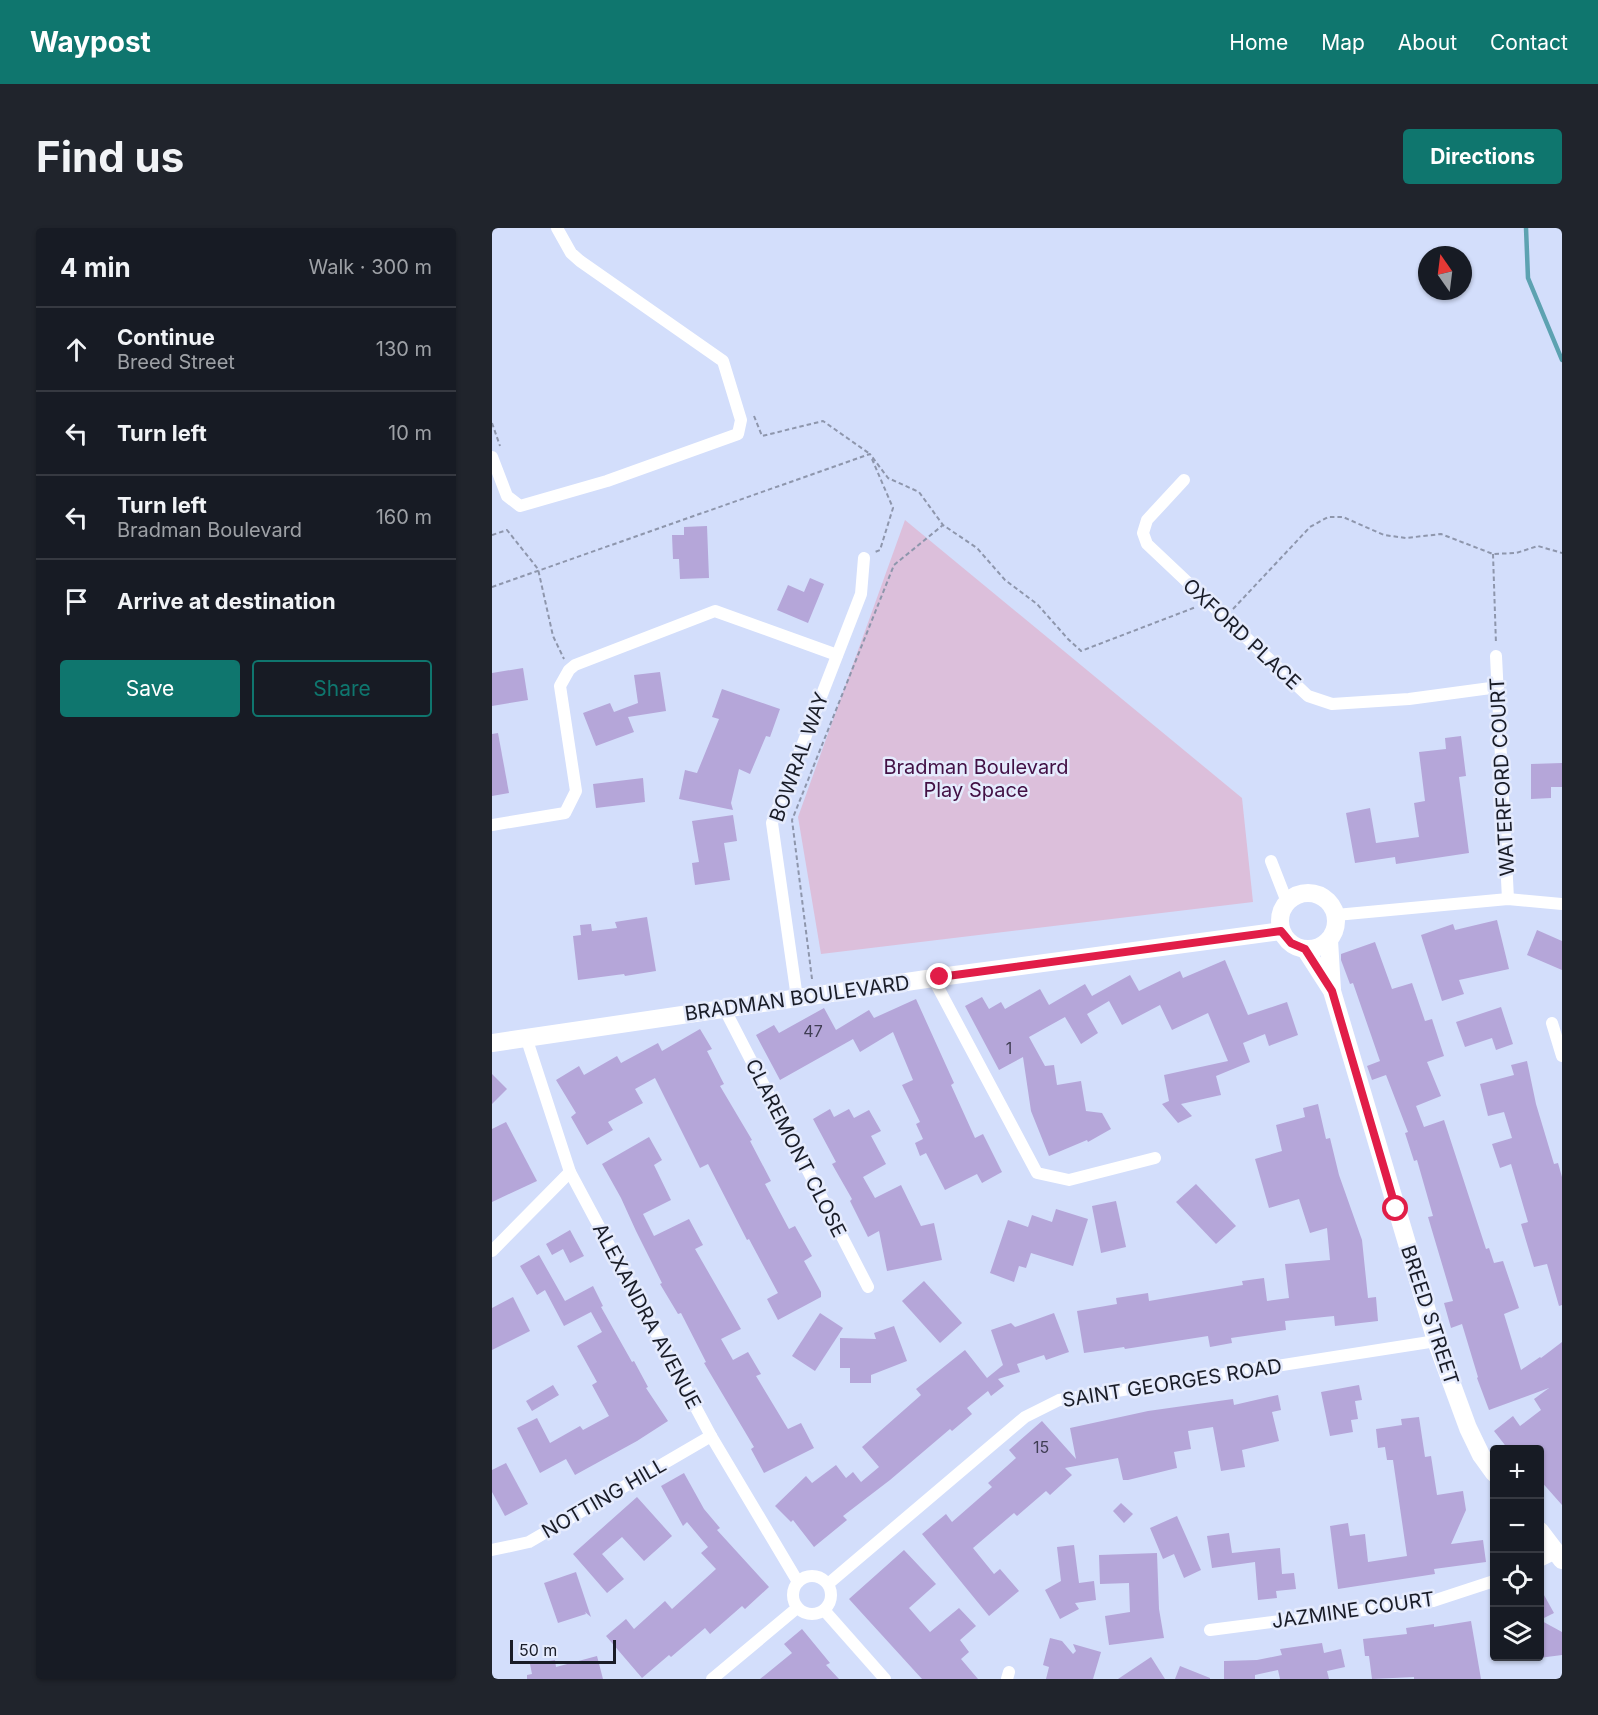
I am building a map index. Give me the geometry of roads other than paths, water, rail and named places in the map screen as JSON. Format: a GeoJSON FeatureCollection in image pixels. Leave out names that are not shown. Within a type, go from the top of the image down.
{"type":"FeatureCollection","features":[{"type":"Feature","properties":{"kind":"street"},"geometry":{"type":"LineString","coordinates":[[498,455],[507,496],[520,506],[607,481],[738,434],[741,420],[723,361],[580,261],[571,253],[557,228]]}},
{"type":"Feature","properties":{"kind":"street","name":"OXFORD PLACE"},"geometry":{"type":"LineString","coordinates":[[1184,480],[1147,520],[1143,533],[1147,544],[1308,696],[1332,704],[1408,699],[1498,687]]}},
{"type":"Feature","properties":{"kind":"street","name":"BOWRAL WAY"},"geometry":{"type":"LineString","coordinates":[[806,997],[772,823],[861,594],[864,558]]}},
{"type":"Feature","properties":{"kind":"street"},"geometry":{"type":"LineString","coordinates":[[492,825],[565,813],[576,791],[560,686],[569,670],[575,665],[715,611],[837,655]]}},
{"type":"Feature","properties":{"kind":"street","name":"WATERFORD COURT"},"geometry":{"type":"LineString","coordinates":[[1496,656],[1508,899]]}},
{"type":"Feature","properties":{"kind":"street"},"geometry":{"type":"LineString","coordinates":[[1271,861],[1287,902]]}},
{"type":"Feature","properties":{"kind":"street"},"geometry":{"type":"LineString","coordinates":[[1302,894],[1318,895],[1331,905],[1336,915],[1334,933],[1329,940],[1322,945],[1305,949],[1291,943],[1281,931],[1281,916],[1287,902],[1302,894]]}},
{"type":"Feature","properties":{"kind":"street"},"geometry":{"type":"LineString","coordinates":[[1336,915],[1508,899],[1562,904]]}},
{"type":"Feature","properties":{"kind":"street","name":"BRADMAN BOULEVARD"},"geometry":{"type":"LineString","coordinates":[[492,1043],[933,978],[1281,931]]}},
{"type":"Feature","properties":{"kind":"street"},"geometry":{"type":"LineString","coordinates":[[1329,940],[1332,991]]}},
{"type":"Feature","properties":{"kind":"street","name":"BREED STREET"},"geometry":{"type":"LineString","coordinates":[[1305,949],[1332,991],[1436,1341],[1468,1428],[1490,1467]]}},
{"type":"Feature","properties":{"kind":"street"},"geometry":{"type":"LineString","coordinates":[[933,978],[1037,1173],[1069,1180],[1155,1158]]}},
{"type":"Feature","properties":{"kind":"street","name":"CLAREMONT CLOSE"},"geometry":{"type":"LineString","coordinates":[[724,1008],[868,1287]]}},
{"type":"Feature","properties":{"kind":"street"},"geometry":{"type":"LineString","coordinates":[[1552,1023],[1562,1056]]}},
{"type":"Feature","properties":{"kind":"street","name":"ALEXANDRA AVENUE"},"geometry":{"type":"LineString","coordinates":[[526,1037],[570,1172],[711,1436],[798,1582]]}},
{"type":"Feature","properties":{"kind":"street"},"geometry":{"type":"LineString","coordinates":[[492,1251],[570,1172]]}},
{"type":"Feature","properties":{"kind":"street","name":"SAINT GEORGES ROAD"},"geometry":{"type":"LineString","coordinates":[[828,1584],[1025,1417],[1059,1400],[1436,1341]]}},
{"type":"Feature","properties":{"kind":"street","name":"NOTTING HILL"},"geometry":{"type":"LineString","coordinates":[[492,1550],[529,1542],[711,1436]]}},
{"type":"Feature","properties":{"kind":"street"},"geometry":{"type":"LineString","coordinates":[[1544,1538],[1559,1557],[1544,1559]]}},
{"type":"Feature","properties":{"kind":"street"},"geometry":{"type":"LineString","coordinates":[[810,1576],[817,1576],[828,1584],[831,1598],[824,1610],[807,1614],[797,1608],[792,1594],[798,1582],[810,1576]]}},
{"type":"Feature","properties":{"kind":"street","name":"JAZMINE COURT"},"geometry":{"type":"LineString","coordinates":[[1210,1630],[1433,1601],[1490,1582]]}},
{"type":"Feature","properties":{"kind":"street"},"geometry":{"type":"LineString","coordinates":[[712,1679],[797,1608]]}},
{"type":"Feature","properties":{"kind":"street"},"geometry":{"type":"LineString","coordinates":[[824,1610],[885,1679]]}},
{"type":"Feature","properties":{"kind":"waterway"},"geometry":{"type":"LineString","coordinates":[[1526,228],[1528,278],[1562,360]]}},
{"type":"Feature","properties":{"kind":"park label","name":"Bradman Boulevard Play Space"},"geometry":{"type":"Point","coordinates":[976,778]}}]}
